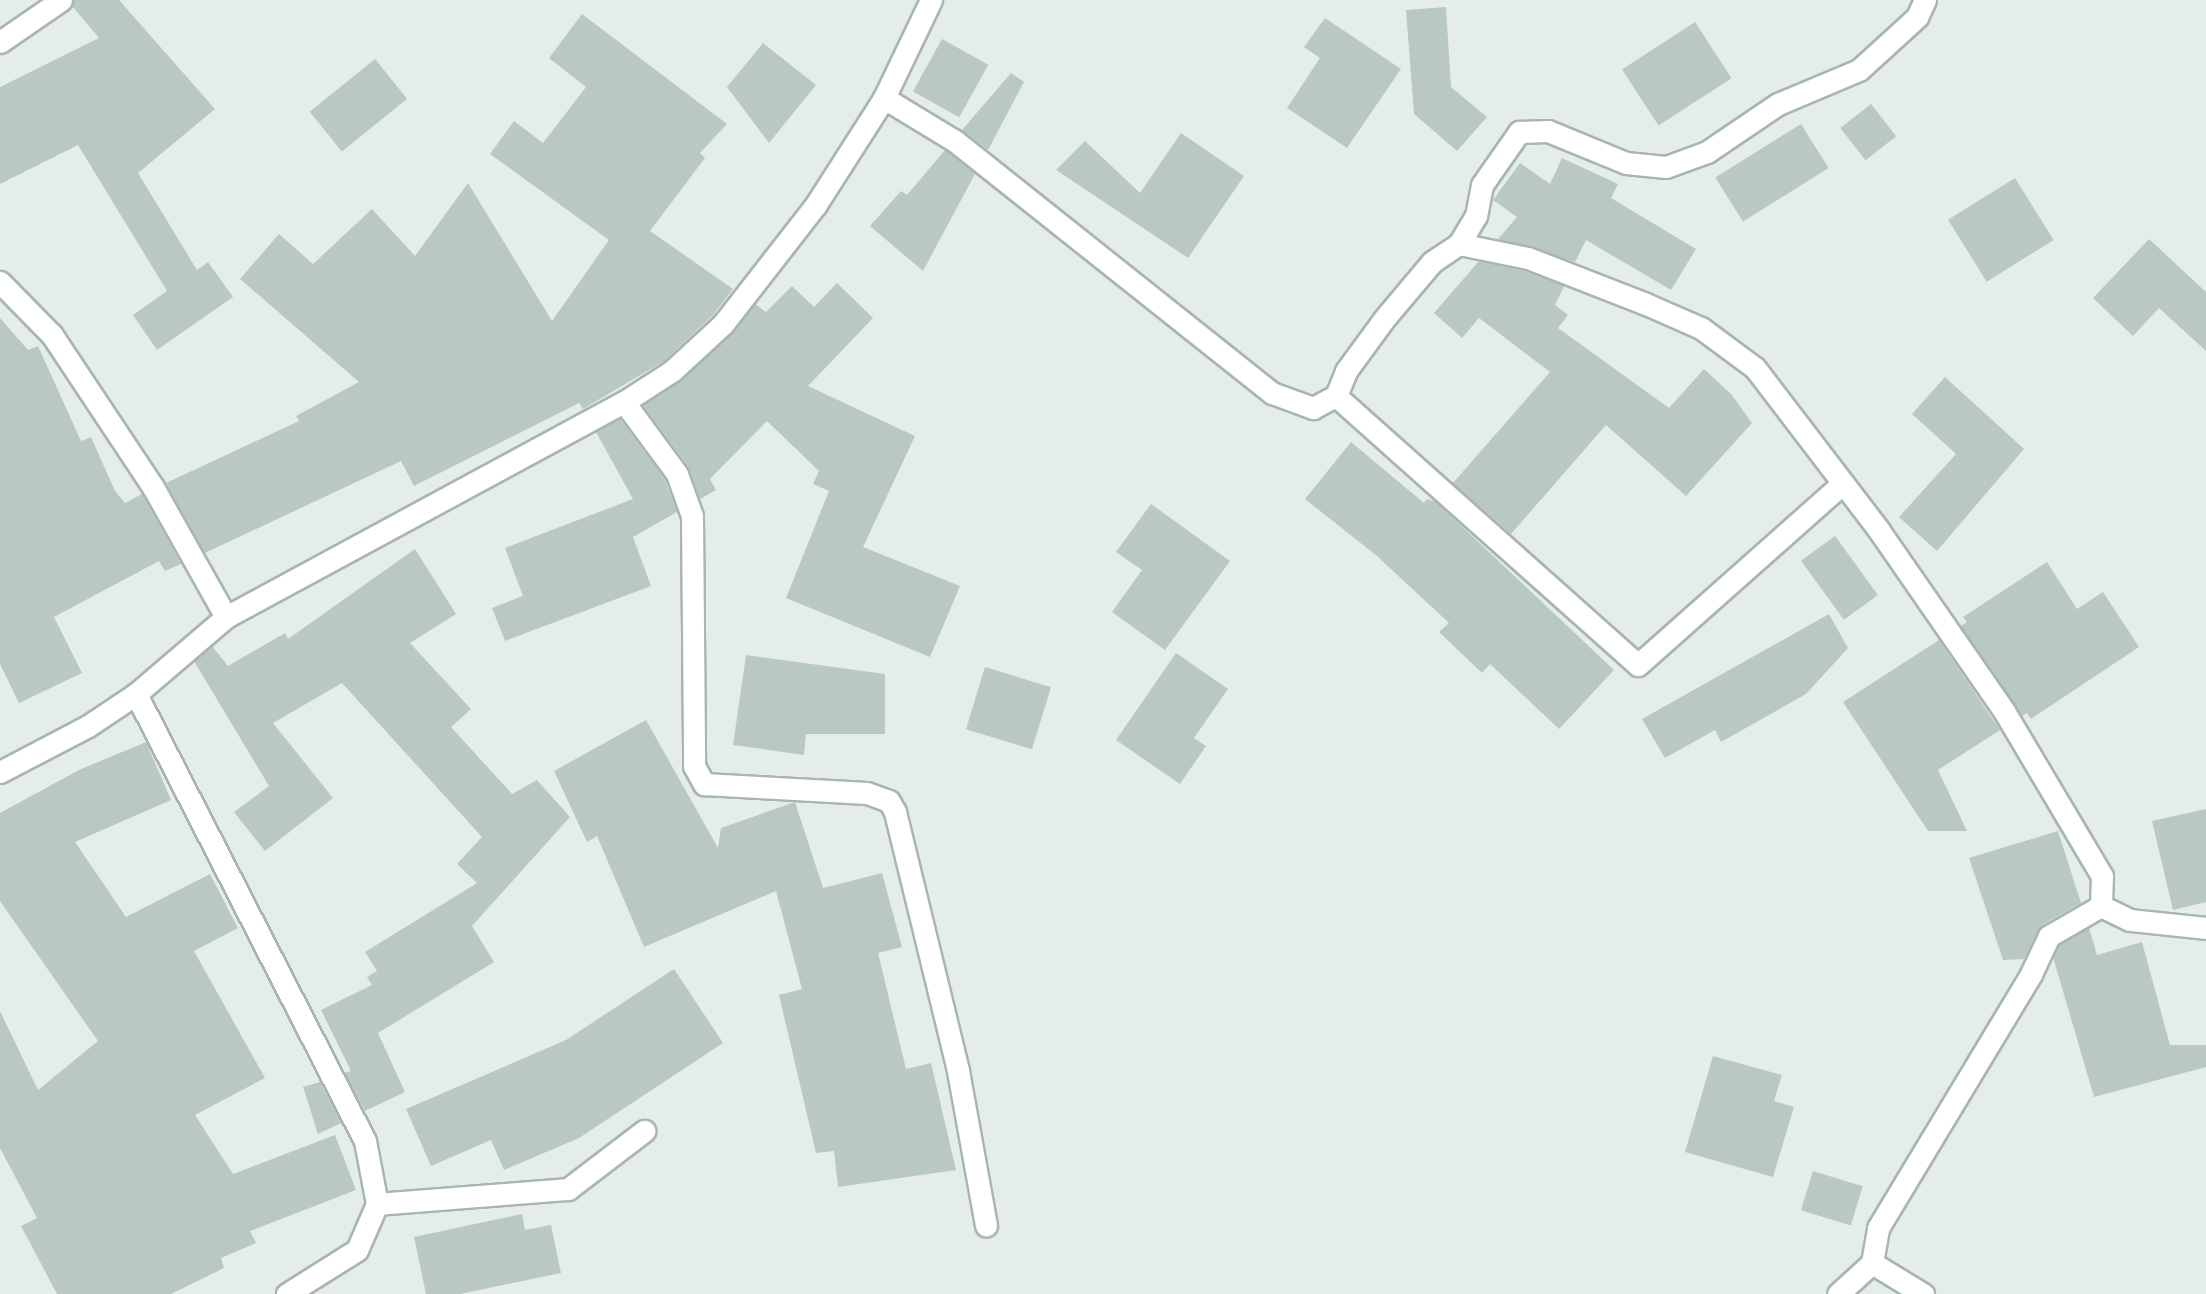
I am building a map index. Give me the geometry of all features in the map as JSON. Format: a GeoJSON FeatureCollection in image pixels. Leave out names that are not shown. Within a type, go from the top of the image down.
{"type":"FeatureCollection","features":[{"type":"Feature","properties":{"kind":"street"},"geometry":{"type":"LineString","coordinates":[[0,42],[61,0]]}},
{"type":"Feature","properties":{"kind":"street"},"geometry":{"type":"LineString","coordinates":[[0,772],[88,726],[136,694],[226,617],[624,402],[672,372],[723,324],[815,206],[884,98],[931,0]]}},
{"type":"Feature","properties":{"kind":"street"},"geometry":{"type":"LineString","coordinates":[[884,98],[955,141],[1272,393],[1313,408],[1336,396],[1346,372],[1384,319],[1432,262],[1459,244],[1476,216],[1482,185],[1519,132],[1548,131],[1626,163],[1666,167],[1707,152],[1778,104],[1859,70],[1917,17],[1925,0]]}},
{"type":"Feature","properties":{"kind":"street"},"geometry":{"type":"LineString","coordinates":[[1459,244],[1528,258],[1701,328],[1755,368],[1843,483],[2004,711],[2102,876],[2101,906]]}},
{"type":"Feature","properties":{"kind":"street"},"geometry":{"type":"LineString","coordinates":[[0,282],[52,334],[153,487],[226,617]]}},
{"type":"Feature","properties":{"kind":"street"},"geometry":{"type":"LineString","coordinates":[[1336,396],[1638,665],[1843,483]]}},
{"type":"Feature","properties":{"kind":"street"},"geometry":{"type":"LineString","coordinates":[[624,402],[677,474],[692,516],[694,766],[704,784],[867,793],[889,801],[895,812],[958,1071],[986,1225]]}},
{"type":"Feature","properties":{"kind":"street"},"geometry":{"type":"LineString","coordinates":[[136,694],[365,1141],[377,1204],[357,1250],[313,1288],[287,1294]]}},
{"type":"Feature","properties":{"kind":"street"},"geometry":{"type":"LineString","coordinates":[[2101,906],[2130,920],[2206,928]]}},
{"type":"Feature","properties":{"kind":"street"},"geometry":{"type":"LineString","coordinates":[[1838,1294],[1872,1263],[1878,1228],[2031,974],[2049,936],[2101,906]]}},
{"type":"Feature","properties":{"kind":"street"},"geometry":{"type":"LineString","coordinates":[[377,1204],[568,1189],[644,1130]]}},
{"type":"Feature","properties":{"kind":"street"},"geometry":{"type":"LineString","coordinates":[[1872,1263],[1923,1294]]}},
{"type":"Feature","properties":{"kind":"building"},"geometry":{"type":"Polygon","coordinates":[[[74,0],[119,0],[215,109],[138,173],[197,270],[208,262],[233,297],[157,350],[133,315],[167,291],[78,145],[0,184],[0,87],[99,38],[72,6],[74,0]]]}},
{"type":"Feature","properties":{"kind":"building"},"geometry":{"type":"Polygon","coordinates":[[[1446,7],[1451,87],[1487,117],[1457,151],[1414,114],[1406,10],[1446,7]]]}},
{"type":"Feature","properties":{"kind":"building"},"geometry":{"type":"Polygon","coordinates":[[[582,14],[727,124],[700,153],[705,158],[650,231],[733,289],[713,315],[664,361],[583,409],[579,403],[414,486],[401,461],[205,553],[166,483],[299,421],[296,416],[359,382],[240,279],[279,234],[313,264],[372,209],[415,256],[468,183],[552,321],[609,240],[490,154],[514,121],[543,143],[586,87],[549,58],[582,14]]]}},
{"type":"Feature","properties":{"kind":"building"},"geometry":{"type":"Polygon","coordinates":[[[1325,18],[1401,69],[1347,148],[1287,108],[1320,58],[1304,47],[1325,18]]]}},
{"type":"Feature","properties":{"kind":"building"},"geometry":{"type":"Polygon","coordinates":[[[1695,22],[1731,78],[1659,126],[1622,69],[1695,22]]]}},
{"type":"Feature","properties":{"kind":"building"},"geometry":{"type":"Polygon","coordinates":[[[942,39],[988,65],[959,117],[913,91],[942,39]]]}},
{"type":"Feature","properties":{"kind":"building"},"geometry":{"type":"Polygon","coordinates":[[[763,43],[816,85],[769,143],[727,87],[763,43]]]}},
{"type":"Feature","properties":{"kind":"building"},"geometry":{"type":"Polygon","coordinates":[[[375,59],[407,99],[342,151],[310,112],[375,59]]]}},
{"type":"Feature","properties":{"kind":"building"},"geometry":{"type":"Polygon","coordinates":[[[1011,73],[1024,82],[988,150],[962,130],[1011,73]]]}},
{"type":"Feature","properties":{"kind":"building"},"geometry":{"type":"Polygon","coordinates":[[[1871,104],[1896,136],[1866,160],[1840,128],[1871,104]]]}},
{"type":"Feature","properties":{"kind":"building"},"geometry":{"type":"Polygon","coordinates":[[[1801,124],[1829,168],[1743,222],[1715,178],[1801,124]]]}},
{"type":"Feature","properties":{"kind":"building"},"geometry":{"type":"Polygon","coordinates":[[[1181,133],[1244,176],[1188,258],[1056,170],[1085,141],[1140,193],[1181,133]]]}},
{"type":"Feature","properties":{"kind":"building"},"geometry":{"type":"Polygon","coordinates":[[[945,150],[975,174],[923,271],[870,226],[901,191],[907,195],[945,150]]]}},
{"type":"Feature","properties":{"kind":"building"},"geometry":{"type":"Polygon","coordinates":[[[1562,158],[1618,184],[1611,198],[1696,249],[1671,290],[1586,240],[1575,262],[1498,239],[1517,217],[1493,200],[1520,163],[1550,184],[1562,158]]]}},
{"type":"Feature","properties":{"kind":"building"},"geometry":{"type":"Polygon","coordinates":[[[2015,178],[2054,240],[1987,282],[1948,220],[2015,178]]]}},
{"type":"Feature","properties":{"kind":"building"},"geometry":{"type":"Polygon","coordinates":[[[2149,239],[2206,292],[2206,351],[2159,308],[2133,336],[2093,298],[2149,239]]]}},
{"type":"Feature","properties":{"kind":"building"},"geometry":{"type":"Polygon","coordinates":[[[1479,261],[1524,271],[1564,286],[1555,305],[1568,315],[1558,328],[1669,408],[1704,369],[1731,394],[1752,423],[1686,496],[1606,425],[1511,534],[1453,483],[1550,372],[1479,318],[1462,338],[1434,313],[1479,261]]]}},
{"type":"Feature","properties":{"kind":"building"},"geometry":{"type":"Polygon","coordinates":[[[837,283],[873,318],[808,386],[915,436],[863,547],[960,586],[930,657],[786,598],[829,491],[813,484],[819,471],[767,421],[710,479],[716,490],[700,499],[688,466],[643,405],[681,381],[732,334],[755,304],[766,312],[792,286],[814,307],[837,283]]]}},
{"type":"Feature","properties":{"kind":"building"},"geometry":{"type":"Polygon","coordinates":[[[0,318],[28,350],[38,346],[81,441],[91,437],[115,491],[125,503],[142,494],[181,564],[165,571],[159,561],[54,617],[82,673],[19,703],[0,664],[0,318]]]}},
{"type":"Feature","properties":{"kind":"building"},"geometry":{"type":"Polygon","coordinates":[[[1945,377],[2024,449],[1937,551],[1899,517],[1956,454],[1912,414],[1945,377]]]}},
{"type":"Feature","properties":{"kind":"building"},"geometry":{"type":"Polygon","coordinates":[[[620,419],[665,480],[677,512],[633,537],[651,586],[505,641],[492,608],[523,596],[505,548],[633,499],[596,432],[620,419]]]}},
{"type":"Feature","properties":{"kind":"building"},"geometry":{"type":"Polygon","coordinates":[[[1351,442],[1424,503],[1427,499],[1436,502],[1614,670],[1559,729],[1490,664],[1482,673],[1439,632],[1449,623],[1377,556],[1305,499],[1351,442]]]}},
{"type":"Feature","properties":{"kind":"building"},"geometry":{"type":"Polygon","coordinates":[[[1151,504],[1230,561],[1165,650],[1112,612],[1142,570],[1116,552],[1151,504]]]}},
{"type":"Feature","properties":{"kind":"building"},"geometry":{"type":"Polygon","coordinates":[[[1835,536],[1878,595],[1844,620],[1801,561],[1835,536]]]}},
{"type":"Feature","properties":{"kind":"building"},"geometry":{"type":"Polygon","coordinates":[[[415,549],[456,614],[410,643],[471,709],[451,727],[512,794],[537,780],[570,817],[472,926],[494,962],[378,1033],[405,1092],[365,1111],[345,1073],[351,1071],[321,1010],[372,985],[367,977],[377,971],[365,952],[477,883],[457,864],[482,837],[342,683],[273,723],[333,798],[265,851],[234,812],[269,786],[194,661],[212,646],[228,666],[285,633],[288,639],[415,549]]]}},
{"type":"Feature","properties":{"kind":"building"},"geometry":{"type":"Polygon","coordinates":[[[2047,562],[2077,609],[2103,592],[2139,647],[2031,719],[2027,713],[2022,716],[1961,626],[1967,622],[1963,617],[2047,562]]]}},
{"type":"Feature","properties":{"kind":"building"},"geometry":{"type":"Polygon","coordinates":[[[1829,614],[1848,648],[1806,694],[1721,742],[1715,730],[1665,758],[1642,719],[1829,614]]]}},
{"type":"Feature","properties":{"kind":"building"},"geometry":{"type":"Polygon","coordinates":[[[1939,640],[2000,730],[1938,770],[1967,831],[1928,831],[1843,702],[1939,640]]]}},
{"type":"Feature","properties":{"kind":"building"},"geometry":{"type":"Polygon","coordinates":[[[1176,653],[1228,689],[1194,738],[1206,746],[1180,784],[1116,740],[1176,653]]]}},
{"type":"Feature","properties":{"kind":"building"},"geometry":{"type":"Polygon","coordinates":[[[746,655],[885,674],[885,734],[806,734],[804,755],[733,745],[746,655]]]}},
{"type":"Feature","properties":{"kind":"building"},"geometry":{"type":"Polygon","coordinates":[[[985,667],[1051,687],[1032,749],[966,729],[985,667]]]}},
{"type":"Feature","properties":{"kind":"building"},"geometry":{"type":"Polygon","coordinates":[[[646,720],[718,848],[721,828],[795,802],[823,888],[882,873],[902,947],[878,953],[906,1069],[931,1063],[956,1170],[838,1187],[834,1151],[816,1153],[779,995],[802,989],[776,891],[644,947],[597,836],[587,842],[554,771],[646,720]]]}},
{"type":"Feature","properties":{"kind":"building"},"geometry":{"type":"Polygon","coordinates":[[[146,742],[171,800],[75,842],[126,917],[210,874],[238,928],[194,951],[265,1078],[195,1115],[233,1174],[335,1135],[356,1190],[250,1231],[256,1243],[221,1258],[224,1268],[171,1294],[57,1294],[21,1226],[37,1218],[0,1148],[0,1011],[38,1090],[98,1041],[0,901],[0,813],[79,770],[146,742]]]}},
{"type":"Feature","properties":{"kind":"building"},"geometry":{"type":"Polygon","coordinates":[[[2206,809],[2206,902],[2173,910],[2152,821],[2206,809]]]}},
{"type":"Feature","properties":{"kind":"building"},"geometry":{"type":"Polygon","coordinates":[[[2058,831],[2081,903],[2042,925],[2024,959],[2003,960],[1969,858],[2058,831]]]}},
{"type":"Feature","properties":{"kind":"building"},"geometry":{"type":"Polygon","coordinates":[[[2089,928],[2097,955],[2142,942],[2170,1045],[2206,1045],[2206,1067],[2094,1097],[2053,957],[2059,945],[2089,928]]]}},
{"type":"Feature","properties":{"kind":"building"},"geometry":{"type":"Polygon","coordinates":[[[674,969],[723,1043],[579,1138],[504,1170],[491,1140],[431,1166],[406,1109],[566,1040],[674,969]]]}},
{"type":"Feature","properties":{"kind":"building"},"geometry":{"type":"Polygon","coordinates":[[[1713,1056],[1782,1075],[1774,1101],[1794,1107],[1773,1177],[1685,1152],[1713,1056]]]}},
{"type":"Feature","properties":{"kind":"building"},"geometry":{"type":"Polygon","coordinates":[[[320,1082],[341,1123],[318,1134],[303,1087],[320,1082]]]}},
{"type":"Feature","properties":{"kind":"building"},"geometry":{"type":"Polygon","coordinates":[[[1813,1171],[1863,1186],[1851,1225],[1801,1210],[1813,1171]]]}},
{"type":"Feature","properties":{"kind":"building"},"geometry":{"type":"Polygon","coordinates":[[[522,1214],[525,1230],[551,1225],[561,1273],[460,1294],[426,1294],[414,1237],[522,1214]]]}}]}
